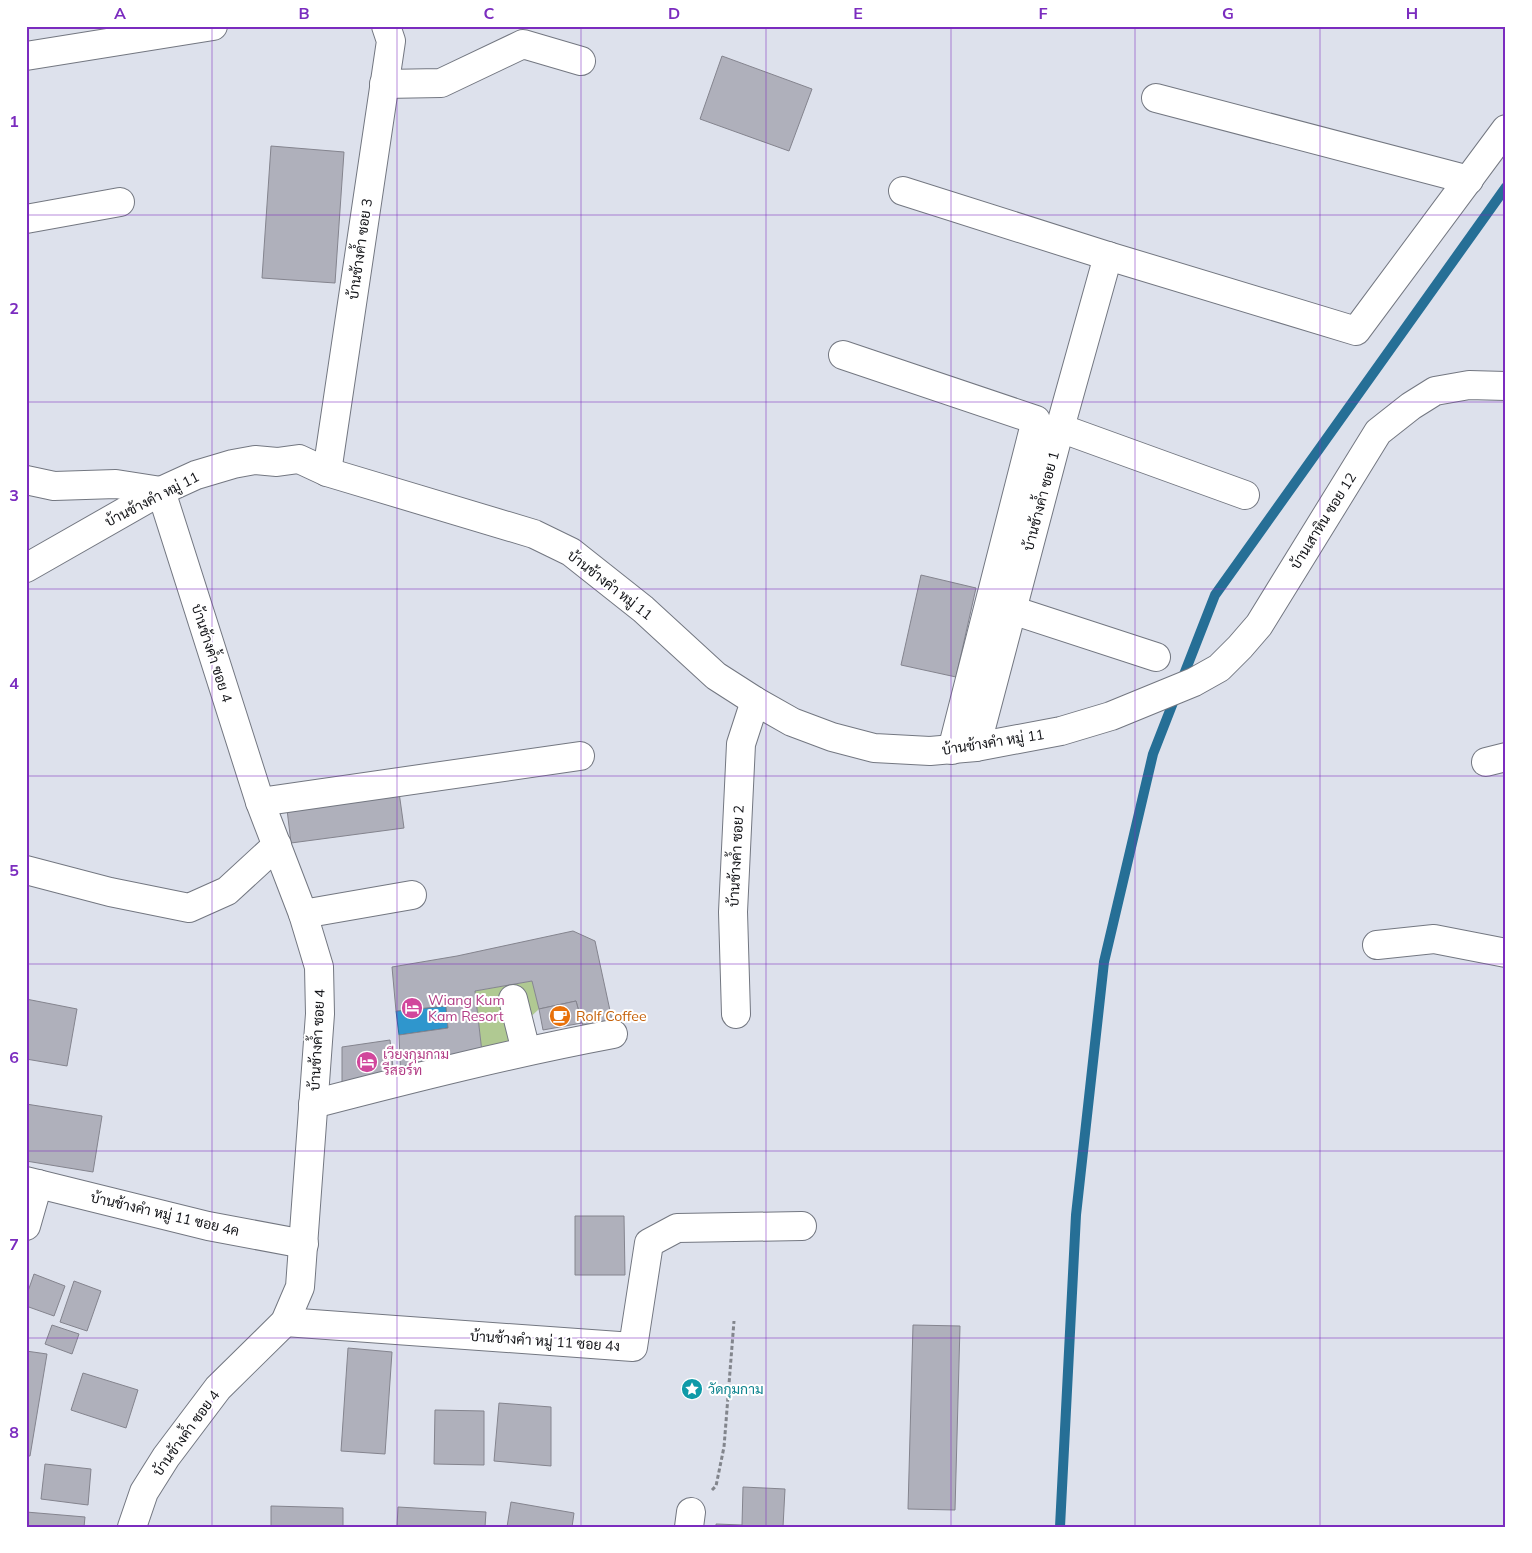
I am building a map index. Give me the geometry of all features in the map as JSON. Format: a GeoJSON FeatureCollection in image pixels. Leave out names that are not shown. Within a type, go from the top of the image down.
{"type":"FeatureCollection","features":[{"type":"Feature","properties":{"kind":"street"},"geometry":{"type":"LineString","coordinates":[[26,56],[213,26]]}},
{"type":"Feature","properties":{"kind":"street","name":"บ้านช้างค้ำ ซอย 3"},"geometry":{"type":"LineString","coordinates":[[327,472],[390,41],[386,26]]}},
{"type":"Feature","properties":{"kind":"street"},"geometry":{"type":"LineString","coordinates":[[384,84],[441,84],[523,44],[581,61]]}},
{"type":"Feature","properties":{"kind":"street"},"geometry":{"type":"LineString","coordinates":[[1156,98],[1469,180]]}},
{"type":"Feature","properties":{"kind":"street"},"geometry":{"type":"LineString","coordinates":[[903,191],[1356,332],[1506,130]]}},
{"type":"Feature","properties":{"kind":"street"},"geometry":{"type":"LineString","coordinates":[[26,219],[120,202]]}},
{"type":"Feature","properties":{"kind":"street","name":"บ้านช้างค้ำ ซอย 1"},"geometry":{"type":"LineString","coordinates":[[964,748],[1012,610],[1108,256]]}},
{"type":"Feature","properties":{"kind":"street"},"geometry":{"type":"LineString","coordinates":[[843,356],[1036,420],[964,748]]}},
{"type":"Feature","properties":{"kind":"street","name":"บ้านเสาหิน ซอย 12"},"geometry":{"type":"LineString","coordinates":[[1159,695],[1194,682],[1220,668],[1259,625],[1378,432],[1410,406],[1435,391],[1469,385],[1506,386]]}},
{"type":"Feature","properties":{"kind":"street"},"geometry":{"type":"LineString","coordinates":[[1060,428],[1245,495]]}},
{"type":"Feature","properties":{"kind":"street","name":"บ้านช้างคำ หมู่ 11"},"geometry":{"type":"LineString","coordinates":[[26,568],[161,491],[196,474],[254,460],[277,462],[299,459],[327,472],[534,534],[571,552],[643,609],[716,676],[792,722],[832,737],[874,748],[930,751],[964,748],[1061,731],[1111,716],[1159,695]]}},
{"type":"Feature","properties":{"kind":"street"},"geometry":{"type":"LineString","coordinates":[[26,480],[54,486],[116,484],[161,491]]}},
{"type":"Feature","properties":{"kind":"street","name":"บ้านช้างค้ำ ซอย 4"},"geometry":{"type":"LineString","coordinates":[[132,1527],[144,1492],[166,1457],[218,1388],[285,1322],[300,1287],[320,1014],[319,967],[303,914],[260,802],[161,491]]}},
{"type":"Feature","properties":{"kind":"street"},"geometry":{"type":"LineString","coordinates":[[1012,610],[1156,657]]}},
{"type":"Feature","properties":{"kind":"street","name":"บ้านช้างค้ำ ซอย 2"},"geometry":{"type":"LineString","coordinates":[[736,1014],[733,912],[741,744],[755,701]]}},
{"type":"Feature","properties":{"kind":"street"},"geometry":{"type":"LineString","coordinates":[[260,802],[580,756]]}},
{"type":"Feature","properties":{"kind":"street"},"geometry":{"type":"LineString","coordinates":[[26,870],[110,892],[189,908],[227,891],[277,845]]}},
{"type":"Feature","properties":{"kind":"street"},"geometry":{"type":"LineString","coordinates":[[303,914],[412,895]]}},
{"type":"Feature","properties":{"kind":"street"},"geometry":{"type":"LineString","coordinates":[[1377,945],[1434,939],[1506,953]]}},
{"type":"Feature","properties":{"kind":"street"},"geometry":{"type":"LineString","coordinates":[[513,999],[526,1051]]}},
{"type":"Feature","properties":{"kind":"street"},"geometry":{"type":"LineString","coordinates":[[313,1104],[526,1051],[613,1034]]}},
{"type":"Feature","properties":{"kind":"street"},"geometry":{"type":"LineString","coordinates":[[26,1226],[32,1182]]}},
{"type":"Feature","properties":{"kind":"street","name":"บ้านช้างคำ หมู่ 11 ซอย 4ค"},"geometry":{"type":"LineString","coordinates":[[32,1182],[208,1226],[304,1244]]}},
{"type":"Feature","properties":{"kind":"street","name":"บ้านช้างคำ หมู่ 11 ซอย 4ง"},"geometry":{"type":"LineString","coordinates":[[285,1322],[633,1347],[649,1243],[677,1228],[802,1226]]}},
{"type":"Feature","properties":{"kind":"path"},"geometry":{"type":"LineString","coordinates":[[690,1519],[716,1486],[724,1447],[734,1321]]}},
{"type":"Feature","properties":{"kind":"green space"},"geometry":{"type":"Polygon","coordinates":[[[532,981],[539,1009],[521,1026],[526,1051],[483,1061],[475,991],[532,981]]]}},
{"type":"Feature","properties":{"kind":"water"},"geometry":{"type":"Polygon","coordinates":[[[446,1006],[448,1028],[399,1035],[396,1011],[446,1006]]]}},
{"type":"Feature","properties":{"kind":"building"},"geometry":{"type":"Polygon","coordinates":[[[722,56],[812,89],[789,151],[700,119],[722,56]]]}},
{"type":"Feature","properties":{"kind":"building"},"geometry":{"type":"Polygon","coordinates":[[[271,146],[344,152],[335,283],[262,278],[271,146]]]}},
{"type":"Feature","properties":{"kind":"building"},"geometry":{"type":"Polygon","coordinates":[[[921,575],[976,588],[956,677],[901,665],[921,575]]]}},
{"type":"Feature","properties":{"kind":"building"},"geometry":{"type":"Polygon","coordinates":[[[398,785],[404,828],[291,843],[286,801],[398,785]]]}},
{"type":"Feature","properties":{"kind":"building","name":"Wiang Kum Kam Resort"},"geometry":{"type":"Polygon","coordinates":[[[573,931],[595,941],[614,1029],[586,1036],[576,1001],[539,1009],[532,981],[475,991],[483,1061],[401,1081],[399,1035],[448,1028],[446,1006],[396,1011],[392,967],[457,956],[573,931]]]}},
{"type":"Feature","properties":{"kind":"building"},"geometry":{"type":"Polygon","coordinates":[[[26,999],[77,1009],[67,1066],[26,1059],[26,999]]]}},
{"type":"Feature","properties":{"kind":"building","name":"Rolf Coffee"},"geometry":{"type":"Polygon","coordinates":[[[576,1001],[582,1023],[543,1030],[539,1009],[576,1001]]]}},
{"type":"Feature","properties":{"kind":"building","name":"เวียงกุมกาม รีสอร์ท"},"geometry":{"type":"Polygon","coordinates":[[[390,1040],[394,1077],[342,1088],[342,1047],[390,1040]]]}},
{"type":"Feature","properties":{"kind":"building"},"geometry":{"type":"Polygon","coordinates":[[[26,1104],[102,1116],[93,1172],[26,1161],[26,1104]]]}},
{"type":"Feature","properties":{"kind":"building"},"geometry":{"type":"Polygon","coordinates":[[[575,1216],[624,1216],[625,1275],[575,1275],[575,1216]]]}},
{"type":"Feature","properties":{"kind":"building"},"geometry":{"type":"Polygon","coordinates":[[[34,1274],[65,1286],[54,1316],[26,1306],[26,1297],[34,1274]]]}},
{"type":"Feature","properties":{"kind":"building"},"geometry":{"type":"Polygon","coordinates":[[[74,1281],[101,1291],[87,1331],[60,1322],[74,1281]]]}},
{"type":"Feature","properties":{"kind":"building"},"geometry":{"type":"Polygon","coordinates":[[[52,1325],[79,1334],[72,1354],[45,1344],[52,1325]]]}},
{"type":"Feature","properties":{"kind":"building"},"geometry":{"type":"Polygon","coordinates":[[[913,1325],[960,1326],[955,1510],[908,1509],[913,1325]]]}},
{"type":"Feature","properties":{"kind":"building"},"geometry":{"type":"Polygon","coordinates":[[[348,1348],[392,1352],[385,1454],[341,1451],[348,1348]]]}},
{"type":"Feature","properties":{"kind":"building"},"geometry":{"type":"Polygon","coordinates":[[[26,1351],[47,1354],[30,1456],[26,1456],[26,1351]]]}},
{"type":"Feature","properties":{"kind":"building"},"geometry":{"type":"Polygon","coordinates":[[[83,1373],[138,1390],[126,1428],[71,1410],[83,1373]]]}},
{"type":"Feature","properties":{"kind":"building"},"geometry":{"type":"Polygon","coordinates":[[[499,1403],[551,1407],[551,1466],[494,1461],[499,1403]]]}},
{"type":"Feature","properties":{"kind":"building"},"geometry":{"type":"Polygon","coordinates":[[[435,1410],[484,1411],[484,1465],[434,1464],[435,1410]]]}},
{"type":"Feature","properties":{"kind":"building"},"geometry":{"type":"Polygon","coordinates":[[[45,1464],[91,1469],[88,1505],[41,1499],[45,1464]]]}},
{"type":"Feature","properties":{"kind":"building"},"geometry":{"type":"Polygon","coordinates":[[[743,1487],[785,1489],[783,1527],[716,1527],[716,1524],[742,1525],[743,1487]]]}},
{"type":"Feature","properties":{"kind":"building"},"geometry":{"type":"Polygon","coordinates":[[[511,1502],[574,1513],[572,1527],[507,1527],[511,1502]]]}},
{"type":"Feature","properties":{"kind":"building"},"geometry":{"type":"Polygon","coordinates":[[[271,1506],[343,1508],[343,1527],[271,1527],[271,1506]]]}},
{"type":"Feature","properties":{"kind":"building"},"geometry":{"type":"Polygon","coordinates":[[[398,1507],[486,1512],[485,1527],[397,1527],[398,1507]]]}},
{"type":"Feature","properties":{"kind":"building"},"geometry":{"type":"Polygon","coordinates":[[[26,1512],[85,1517],[84,1527],[26,1527],[26,1512]]]}},
{"type":"Feature","properties":{"kind":"waterway"},"geometry":{"type":"LineString","coordinates":[[1181,682],[1215,595],[1506,187]]}},
{"type":"Feature","properties":{"kind":"waterway"},"geometry":{"type":"LineString","coordinates":[[1060,1527],[1076,1215],[1104,962],[1153,754],[1176,695]]}},
{"type":"Feature","properties":{"kind":"place","name":"Wiang Kum Kam Resort"},"geometry":{"type":"Point","coordinates":[412,1008]}},
{"type":"Feature","properties":{"kind":"place","name":"Rolf Coffee"},"geometry":{"type":"Point","coordinates":[560,1016]}},
{"type":"Feature","properties":{"kind":"place","name":"เวียงกุมกาม รีสอร์ท"},"geometry":{"type":"Point","coordinates":[367,1062]}},
{"type":"Feature","properties":{"kind":"place","name":"วัดกุมกาม"},"geometry":{"type":"Point","coordinates":[692,1389]}}]}
